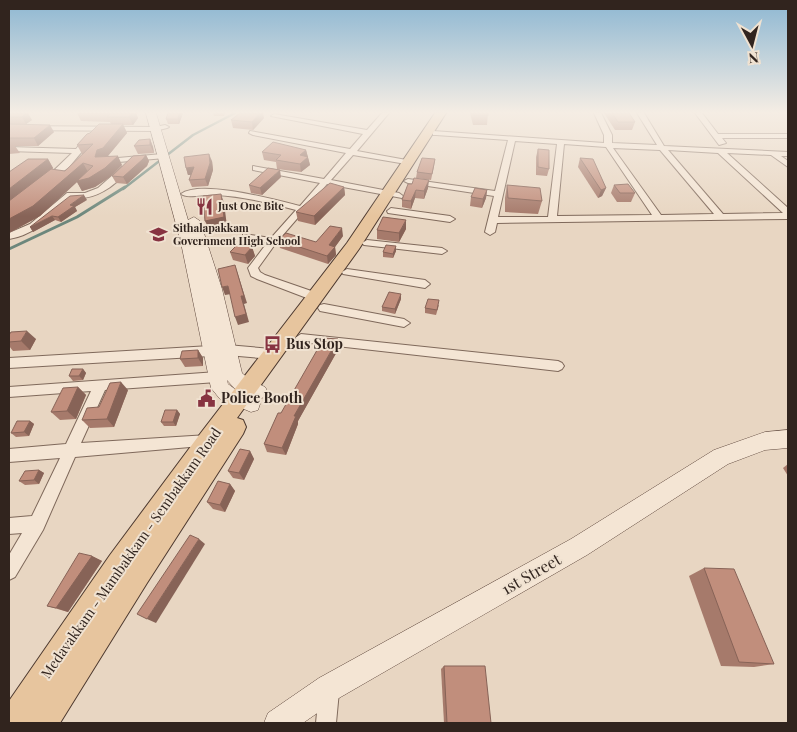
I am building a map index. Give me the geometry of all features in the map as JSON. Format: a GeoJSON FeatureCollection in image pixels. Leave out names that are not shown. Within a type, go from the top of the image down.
{"type":"FeatureCollection","features":[{"type":"Feature","properties":{"kind":"main road","name":"Medavakkam - Mambakkam - Sembakkam Road"},"geometry":{"type":"LineString","coordinates":[[41,723],[249,396],[272,354],[347,272],[368,242],[424,147]]}},
{"type":"Feature","properties":{"kind":"main road","name":"Medavakkam - Mambakkam - Sembakkam Road"},"geometry":{"type":"LineString","coordinates":[[13,723],[120,565],[208,441],[301,338],[320,303],[399,189]]}},
{"type":"Feature","properties":{"kind":"street"},"geometry":{"type":"LineString","coordinates":[[40,187],[66,165],[80,147]]}},
{"type":"Feature","properties":{"kind":"street"},"geometry":{"type":"LineString","coordinates":[[164,147],[188,243],[220,351],[237,382],[249,396]]}},
{"type":"Feature","properties":{"kind":"street"},"geometry":{"type":"LineString","coordinates":[[171,147],[167,162],[186,194],[214,289],[220,351],[217,377],[220,388],[227,394],[249,396]]}},
{"type":"Feature","properties":{"kind":"street"},"geometry":{"type":"LineString","coordinates":[[323,147],[352,153],[399,189],[450,219]]}},
{"type":"Feature","properties":{"kind":"street"},"geometry":{"type":"LineString","coordinates":[[357,147],[273,241],[253,268],[255,274],[320,303],[404,323]]}},
{"type":"Feature","properties":{"kind":"street"},"geometry":{"type":"LineString","coordinates":[[490,232],[510,147]]}},
{"type":"Feature","properties":{"kind":"street"},"geometry":{"type":"LineString","coordinates":[[552,219],[560,147]]}},
{"type":"Feature","properties":{"kind":"street"},"geometry":{"type":"LineString","coordinates":[[609,147],[659,220]]}},
{"type":"Feature","properties":{"kind":"street"},"geometry":{"type":"LineString","coordinates":[[647,147],[788,154]]}},
{"type":"Feature","properties":{"kind":"street"},"geometry":{"type":"LineString","coordinates":[[725,147],[728,151]]}},
{"type":"Feature","properties":{"kind":"street"},"geometry":{"type":"LineString","coordinates":[[662,148],[721,217]]}},
{"type":"Feature","properties":{"kind":"street"},"geometry":{"type":"LineString","coordinates":[[9,149],[77,151]]}},
{"type":"Feature","properties":{"kind":"street"},"geometry":{"type":"LineString","coordinates":[[718,150],[788,215]]}},
{"type":"Feature","properties":{"kind":"street"},"geometry":{"type":"LineString","coordinates":[[773,153],[788,165]]}},
{"type":"Feature","properties":{"kind":"street"},"geometry":{"type":"LineString","coordinates":[[9,236],[15,236],[28,229],[74,191],[90,195],[117,178],[132,160]]}},
{"type":"Feature","properties":{"kind":"street"},"geometry":{"type":"LineString","coordinates":[[107,161],[167,162]]}},
{"type":"Feature","properties":{"kind":"street"},"geometry":{"type":"LineString","coordinates":[[256,168],[327,182],[399,189],[498,194]]}},
{"type":"Feature","properties":{"kind":"street"},"geometry":{"type":"LineString","coordinates":[[186,194],[226,192],[303,209]]}},
{"type":"Feature","properties":{"kind":"street"},"geometry":{"type":"LineString","coordinates":[[493,220],[659,220],[788,215]]}},
{"type":"Feature","properties":{"kind":"street"},"geometry":{"type":"LineString","coordinates":[[246,236],[273,241]]}},
{"type":"Feature","properties":{"kind":"street"},"geometry":{"type":"LineString","coordinates":[[368,242],[442,251]]}},
{"type":"Feature","properties":{"kind":"street"},"geometry":{"type":"LineString","coordinates":[[347,272],[425,284]]}},
{"type":"Feature","properties":{"kind":"street"},"geometry":{"type":"LineString","coordinates":[[301,338],[558,366]]}},
{"type":"Feature","properties":{"kind":"street"},"geometry":{"type":"LineString","coordinates":[[9,363],[220,351],[272,354]]}},
{"type":"Feature","properties":{"kind":"street"},"geometry":{"type":"LineString","coordinates":[[9,392],[217,377]]}},
{"type":"Feature","properties":{"kind":"street"},"geometry":{"type":"LineString","coordinates":[[9,571],[37,524],[100,386]]}},
{"type":"Feature","properties":{"kind":"street","name":"1st Street"},"geometry":{"type":"LineString","coordinates":[[278,723],[329,688],[579,547],[722,457],[765,441],[788,439]]}},
{"type":"Feature","properties":{"kind":"street"},"geometry":{"type":"LineString","coordinates":[[9,455],[208,441]]}},
{"type":"Feature","properties":{"kind":"street"},"geometry":{"type":"LineString","coordinates":[[9,526],[37,524]]}},
{"type":"Feature","properties":{"kind":"street"},"geometry":{"type":"LineString","coordinates":[[326,723],[329,688]]}},
{"type":"Feature","properties":{"kind":"building"},"geometry":{"type":"Polygon","coordinates":[[[90,147],[104,147],[97,150],[95,157],[118,156],[105,168],[89,178],[77,181],[93,166],[83,163],[33,206],[9,219],[9,201],[51,169],[65,171],[90,147]]]}},
{"type":"Feature","properties":{"kind":"building"},"geometry":{"type":"Polygon","coordinates":[[[267,147],[294,147],[306,150],[300,155],[308,157],[300,164],[276,160],[281,155],[262,152],[267,147]]]}},
{"type":"Feature","properties":{"kind":"building"},"geometry":{"type":"Polygon","coordinates":[[[538,149],[549,150],[549,169],[538,167],[538,149]]]}},
{"type":"Feature","properties":{"kind":"building"},"geometry":{"type":"Polygon","coordinates":[[[209,154],[210,163],[205,179],[189,180],[194,167],[186,168],[184,157],[209,154]]]}},
{"type":"Feature","properties":{"kind":"building"},"geometry":{"type":"Polygon","coordinates":[[[146,155],[123,177],[112,176],[133,156],[146,155]]]}},
{"type":"Feature","properties":{"kind":"building"},"geometry":{"type":"Polygon","coordinates":[[[422,158],[435,159],[432,174],[417,172],[422,158]]]}},
{"type":"Feature","properties":{"kind":"building"},"geometry":{"type":"Polygon","coordinates":[[[580,158],[593,159],[606,188],[601,190],[580,158]]]}},
{"type":"Feature","properties":{"kind":"building"},"geometry":{"type":"Polygon","coordinates":[[[28,159],[48,159],[9,189],[9,172],[28,159]]]}},
{"type":"Feature","properties":{"kind":"building"},"geometry":{"type":"Polygon","coordinates":[[[268,168],[280,170],[260,188],[249,185],[268,168]]]}},
{"type":"Feature","properties":{"kind":"building"},"geometry":{"type":"Polygon","coordinates":[[[414,178],[429,180],[424,191],[416,190],[411,201],[402,200],[408,184],[412,184],[414,178]]]}},
{"type":"Feature","properties":{"kind":"building"},"geometry":{"type":"Polygon","coordinates":[[[330,183],[344,187],[314,216],[296,212],[330,183]]]}},
{"type":"Feature","properties":{"kind":"building"},"geometry":{"type":"Polygon","coordinates":[[[628,184],[635,193],[620,193],[614,185],[628,184]]]}},
{"type":"Feature","properties":{"kind":"building"},"geometry":{"type":"Polygon","coordinates":[[[507,185],[540,188],[542,201],[508,198],[507,185]]]}},
{"type":"Feature","properties":{"kind":"building"},"geometry":{"type":"Polygon","coordinates":[[[475,188],[487,190],[483,199],[471,197],[475,188]]]}},
{"type":"Feature","properties":{"kind":"building"},"geometry":{"type":"Polygon","coordinates":[[[221,194],[224,217],[205,221],[203,196],[221,194]]]}},
{"type":"Feature","properties":{"kind":"building"},"geometry":{"type":"Polygon","coordinates":[[[84,195],[70,205],[74,206],[58,217],[52,216],[30,227],[70,196],[84,195]]]}},
{"type":"Feature","properties":{"kind":"building"},"geometry":{"type":"Polygon","coordinates":[[[383,217],[406,220],[399,233],[377,230],[383,217]]]}},
{"type":"Feature","properties":{"kind":"building"},"geometry":{"type":"Polygon","coordinates":[[[330,226],[342,228],[329,245],[335,247],[327,256],[278,240],[286,233],[316,242],[330,226]]]}},
{"type":"Feature","properties":{"kind":"building"},"geometry":{"type":"Polygon","coordinates":[[[238,244],[252,247],[245,255],[230,252],[238,244]]]}},
{"type":"Feature","properties":{"kind":"building"},"geometry":{"type":"Polygon","coordinates":[[[386,245],[396,246],[393,254],[383,252],[386,245]]]}},
{"type":"Feature","properties":{"kind":"building"},"geometry":{"type":"Polygon","coordinates":[[[235,265],[244,296],[241,296],[246,314],[235,317],[228,286],[222,287],[218,269],[235,265]]]}},
{"type":"Feature","properties":{"kind":"building"},"geometry":{"type":"Polygon","coordinates":[[[389,292],[401,294],[395,309],[382,307],[389,292]]]}},
{"type":"Feature","properties":{"kind":"building"},"geometry":{"type":"Polygon","coordinates":[[[428,299],[439,300],[437,310],[425,308],[428,299]]]}},
{"type":"Feature","properties":{"kind":"building"},"geometry":{"type":"Polygon","coordinates":[[[27,331],[21,341],[9,342],[11,332],[27,331]]]}},
{"type":"Feature","properties":{"kind":"building"},"geometry":{"type":"Polygon","coordinates":[[[324,338],[338,339],[294,416],[296,416],[282,448],[264,444],[278,413],[281,413],[324,338]]]}},
{"type":"Feature","properties":{"kind":"building"},"geometry":{"type":"Polygon","coordinates":[[[198,350],[198,358],[180,359],[182,351],[198,350]]]}},
{"type":"Feature","properties":{"kind":"building"},"geometry":{"type":"Polygon","coordinates":[[[72,369],[83,369],[79,376],[69,376],[72,369]]]}},
{"type":"Feature","properties":{"kind":"building"},"geometry":{"type":"Polygon","coordinates":[[[121,382],[107,419],[82,420],[87,408],[99,407],[110,383],[121,382]]]}},
{"type":"Feature","properties":{"kind":"building"},"geometry":{"type":"Polygon","coordinates":[[[78,387],[67,411],[51,412],[63,388],[78,387]]]}},
{"type":"Feature","properties":{"kind":"building"},"geometry":{"type":"Polygon","coordinates":[[[165,410],[177,410],[173,422],[161,422],[165,410]]]}},
{"type":"Feature","properties":{"kind":"building"},"geometry":{"type":"Polygon","coordinates":[[[17,421],[30,421],[24,432],[11,433],[17,421]]]}},
{"type":"Feature","properties":{"kind":"building"},"geometry":{"type":"Polygon","coordinates":[[[240,449],[250,451],[239,473],[228,471],[240,449]]]}},
{"type":"Feature","properties":{"kind":"building"},"geometry":{"type":"Polygon","coordinates":[[[39,470],[34,480],[19,481],[25,471],[39,470]]]}},
{"type":"Feature","properties":{"kind":"building"},"geometry":{"type":"Polygon","coordinates":[[[218,481],[230,484],[220,505],[207,502],[218,481]]]}},
{"type":"Feature","properties":{"kind":"building"},"geometry":{"type":"Polygon","coordinates":[[[190,535],[199,539],[147,619],[137,614],[190,535]]]}},
{"type":"Feature","properties":{"kind":"building"},"geometry":{"type":"Polygon","coordinates":[[[79,553],[92,556],[56,608],[47,606],[79,553]]]}},
{"type":"Feature","properties":{"kind":"building"},"geometry":{"type":"Polygon","coordinates":[[[704,568],[734,569],[774,664],[739,662],[704,568]]]}},
{"type":"Feature","properties":{"kind":"building"},"geometry":{"type":"Polygon","coordinates":[[[444,666],[485,666],[491,723],[447,723],[444,666]]]}},
{"type":"Feature","properties":{"kind":"waterway"},"geometry":{"type":"LineString","coordinates":[[123,189],[177,147]]}},
{"type":"Feature","properties":{"kind":"waterway"},"geometry":{"type":"LineString","coordinates":[[9,249],[77,217],[125,187]]}},
{"type":"Feature","properties":{"kind":"place","name":"Just One Bite"},"geometry":{"type":"Point","coordinates":[204,206]}},
{"type":"Feature","properties":{"kind":"place","name":"Sithalapakkam Government High School"},"geometry":{"type":"Point","coordinates":[159,234]}},
{"type":"Feature","properties":{"kind":"place","name":"Bus Stop"},"geometry":{"type":"Point","coordinates":[272,344]}},
{"type":"Feature","properties":{"kind":"place","name":"Police Booth"},"geometry":{"type":"Point","coordinates":[207,398]}}]}
